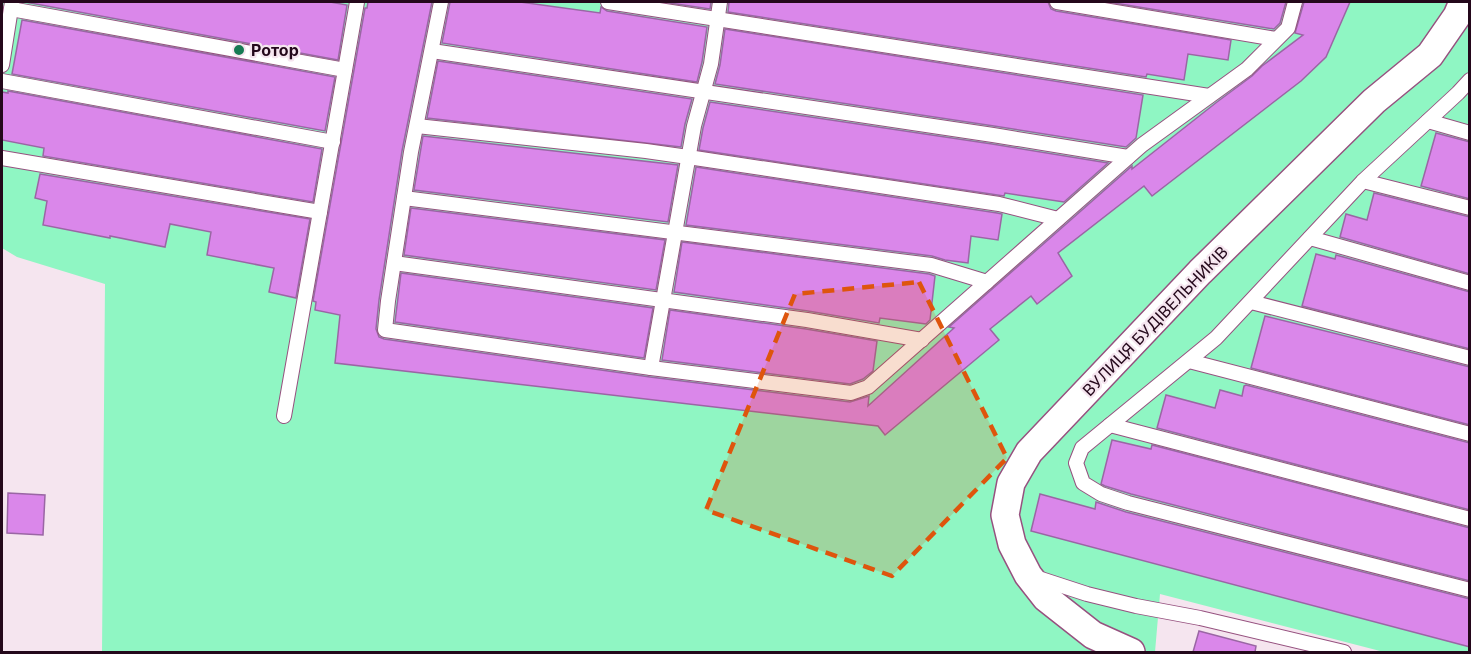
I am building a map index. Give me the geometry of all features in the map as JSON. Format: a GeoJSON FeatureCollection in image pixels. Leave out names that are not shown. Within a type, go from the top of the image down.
{"type":"FeatureCollection","features":[{"type":"Feature","properties":{"kind":"street","name":"ВУЛИЦЯ БУДІВЕЛЬНИКІВ"},"geometry":{"type":"LineString","coordinates":[[1131,652],[1093,635],[1046,598],[1028,575],[1012,544],[1005,515],[1011,483],[1029,452],[1200,272],[1374,101],[1430,55],[1457,16],[1463,2]]}},
{"type":"Feature","properties":{"kind":"lane"},"geometry":{"type":"LineString","coordinates":[[284,416],[357,2]]}},
{"type":"Feature","properties":{"kind":"lane"},"geometry":{"type":"LineString","coordinates":[[441,2],[404,198],[385,330],[651,368],[851,393],[868,387],[1142,145],[1247,69],[1288,28],[1295,2]]}},
{"type":"Feature","properties":{"kind":"lane"},"geometry":{"type":"LineString","coordinates":[[608,2],[1209,96]]}},
{"type":"Feature","properties":{"kind":"lane"},"geometry":{"type":"LineString","coordinates":[[651,368],[688,157],[711,64],[720,2]]}},
{"type":"Feature","properties":{"kind":"lane"},"geometry":{"type":"LineString","coordinates":[[1057,2],[1276,39]]}},
{"type":"Feature","properties":{"kind":"lane"},"geometry":{"type":"LineString","coordinates":[[2,65],[12,5],[345,70]]}},
{"type":"Feature","properties":{"kind":"lane"},"geometry":{"type":"LineString","coordinates":[[432,51],[1128,157]]}},
{"type":"Feature","properties":{"kind":"lane"},"geometry":{"type":"LineString","coordinates":[[1470,80],[1363,181],[1216,338],[1082,448],[1076,463],[1083,483],[1101,494],[1470,590]]}},
{"type":"Feature","properties":{"kind":"lane"},"geometry":{"type":"LineString","coordinates":[[2,81],[333,142]]}},
{"type":"Feature","properties":{"kind":"lane"},"geometry":{"type":"LineString","coordinates":[[1428,121],[1470,133]]}},
{"type":"Feature","properties":{"kind":"lane"},"geometry":{"type":"LineString","coordinates":[[417,126],[688,157],[999,204],[1058,219]]}},
{"type":"Feature","properties":{"kind":"lane"},"geometry":{"type":"LineString","coordinates":[[2,158],[320,212]]}},
{"type":"Feature","properties":{"kind":"lane"},"geometry":{"type":"LineString","coordinates":[[1363,181],[1470,208]]}},
{"type":"Feature","properties":{"kind":"lane"},"geometry":{"type":"LineString","coordinates":[[404,198],[931,265],[987,282]]}},
{"type":"Feature","properties":{"kind":"lane"},"geometry":{"type":"LineString","coordinates":[[1310,238],[1470,283]]}},
{"type":"Feature","properties":{"kind":"lane"},"geometry":{"type":"LineString","coordinates":[[394,263],[807,320],[922,340]]}},
{"type":"Feature","properties":{"kind":"lane"},"geometry":{"type":"LineString","coordinates":[[1251,302],[1470,358]]}},
{"type":"Feature","properties":{"kind":"lane"},"geometry":{"type":"LineString","coordinates":[[1189,361],[1470,434]]}},
{"type":"Feature","properties":{"kind":"lane"},"geometry":{"type":"LineString","coordinates":[[1110,425],[1470,519]]}},
{"type":"Feature","properties":{"kind":"lane"},"geometry":{"type":"LineString","coordinates":[[1028,575],[1087,594],[1136,606],[1200,618],[1344,652]]}},
{"type":"Feature","properties":{"kind":"lane"},"geometry":{"type":"LineString","coordinates":[[1071,618],[1074,603],[1087,594]]}},
{"type":"Feature","properties":{"kind":"highlighted area"},"geometry":{"type":"Polygon","coordinates":[[[919,282],[1007,458],[892,576],[706,510],[795,294],[919,282]]]}},
{"type":"Feature","properties":{"kind":"green space"},"geometry":{"type":"Polygon","coordinates":[[[2,2],[1469,2],[1469,652],[1384,652],[1160,594],[1155,652],[102,652],[105,284],[17,257],[2,248],[2,2]]]}},
{"type":"Feature","properties":{"kind":"building"},"geometry":{"type":"Polygon","coordinates":[[[25,2],[330,2],[347,5],[338,60],[25,2]]]}},
{"type":"Feature","properties":{"kind":"building"},"geometry":{"type":"Polygon","coordinates":[[[368,2],[432,2],[402,151],[379,300],[376,329],[379,337],[650,377],[850,402],[869,396],[868,406],[954,328],[949,327],[1132,166],[1132,169],[1303,35],[1295,33],[1304,2],[1350,2],[1326,57],[1301,81],[1152,196],[1144,186],[1058,253],[1072,276],[1037,304],[1031,296],[990,329],[999,340],[885,435],[878,426],[335,363],[340,315],[315,310],[316,302],[313,301],[365,8],[368,2]]]}},
{"type":"Feature","properties":{"kind":"building"},"geometry":{"type":"Polygon","coordinates":[[[450,2],[520,2],[600,13],[601,7],[607,11],[707,27],[697,82],[442,43],[450,2]]]}},
{"type":"Feature","properties":{"kind":"building"},"geometry":{"type":"Polygon","coordinates":[[[663,2],[711,2],[710,9],[663,2]]]}},
{"type":"Feature","properties":{"kind":"building"},"geometry":{"type":"Polygon","coordinates":[[[729,2],[1048,2],[1051,9],[1056,11],[1231,40],[1228,60],[1188,54],[1184,80],[1147,74],[1146,77],[728,12],[729,2]]]}},
{"type":"Feature","properties":{"kind":"building"},"geometry":{"type":"Polygon","coordinates":[[[1108,2],[1286,2],[1280,23],[1274,29],[1108,2]]]}},
{"type":"Feature","properties":{"kind":"building"},"geometry":{"type":"Polygon","coordinates":[[[22,20],[335,77],[325,131],[12,74],[22,20]]]}},
{"type":"Feature","properties":{"kind":"building"},"geometry":{"type":"Polygon","coordinates":[[[725,29],[1143,95],[1136,138],[1126,147],[715,84],[725,29]]]}},
{"type":"Feature","properties":{"kind":"building"},"geometry":{"type":"Polygon","coordinates":[[[438,61],[692,99],[681,147],[427,118],[438,61]]]}},
{"type":"Feature","properties":{"kind":"building"},"geometry":{"type":"Polygon","coordinates":[[[8,91],[322,149],[313,202],[43,156],[44,148],[2,140],[2,92],[8,93],[8,91]]]}},
{"type":"Feature","properties":{"kind":"building"},"geometry":{"type":"Polygon","coordinates":[[[710,102],[1108,163],[1064,202],[1005,193],[1004,196],[699,150],[710,102]]]}},
{"type":"Feature","properties":{"kind":"building"},"geometry":{"type":"Polygon","coordinates":[[[1436,133],[1470,142],[1470,199],[1421,186],[1436,133]]]}},
{"type":"Feature","properties":{"kind":"building"},"geometry":{"type":"Polygon","coordinates":[[[423,136],[678,165],[668,222],[414,190],[423,136]]]}},
{"type":"Feature","properties":{"kind":"building"},"geometry":{"type":"Polygon","coordinates":[[[696,167],[1002,214],[998,240],[971,236],[968,263],[932,256],[686,225],[696,167]]]}},
{"type":"Feature","properties":{"kind":"building"},"geometry":{"type":"Polygon","coordinates":[[[40,174],[310,219],[296,298],[269,292],[274,268],[207,255],[211,232],[170,224],[165,247],[43,225],[47,201],[35,198],[40,174]]]}},
{"type":"Feature","properties":{"kind":"building"},"geometry":{"type":"Polygon","coordinates":[[[1374,193],[1470,217],[1470,274],[1340,237],[1346,214],[1367,220],[1374,193]]]}},
{"type":"Feature","properties":{"kind":"building"},"geometry":{"type":"Polygon","coordinates":[[[411,208],[665,240],[656,290],[404,255],[411,208]]]}},
{"type":"Feature","properties":{"kind":"building"},"geometry":{"type":"Polygon","coordinates":[[[682,242],[929,274],[935,276],[930,320],[926,324],[880,318],[879,323],[674,292],[682,242]]]}},
{"type":"Feature","properties":{"kind":"building"},"geometry":{"type":"Polygon","coordinates":[[[1316,254],[1335,259],[1336,255],[1470,292],[1470,349],[1302,306],[1316,254]]]}},
{"type":"Feature","properties":{"kind":"building"},"geometry":{"type":"Polygon","coordinates":[[[401,273],[653,308],[644,358],[395,322],[401,273]]]}},
{"type":"Feature","properties":{"kind":"building"},"geometry":{"type":"Polygon","coordinates":[[[670,310],[877,341],[873,371],[863,379],[850,384],[662,360],[670,310]]]}},
{"type":"Feature","properties":{"kind":"building"},"geometry":{"type":"Polygon","coordinates":[[[1265,316],[1470,367],[1470,425],[1251,368],[1265,316]]]}},
{"type":"Feature","properties":{"kind":"building"},"geometry":{"type":"Polygon","coordinates":[[[1246,385],[1470,443],[1470,510],[1157,428],[1166,395],[1215,408],[1220,390],[1242,396],[1246,385]]]}},
{"type":"Feature","properties":{"kind":"building"},"geometry":{"type":"Polygon","coordinates":[[[1112,440],[1151,449],[1152,445],[1470,528],[1470,581],[1105,486],[1101,484],[1112,440]]]}},
{"type":"Feature","properties":{"kind":"building"},"geometry":{"type":"Polygon","coordinates":[[[8,493],[45,495],[43,535],[7,533],[8,493]]]}},
{"type":"Feature","properties":{"kind":"building"},"geometry":{"type":"Polygon","coordinates":[[[1040,494],[1095,509],[1096,502],[1126,512],[1470,599],[1470,647],[1031,531],[1040,494]]]}},
{"type":"Feature","properties":{"kind":"building"},"geometry":{"type":"Polygon","coordinates":[[[1199,631],[1256,646],[1255,652],[1193,652],[1199,631]]]}},
{"type":"Feature","properties":{"kind":"place","name":"Ротор"},"geometry":{"type":"Point","coordinates":[239,50]}}]}
